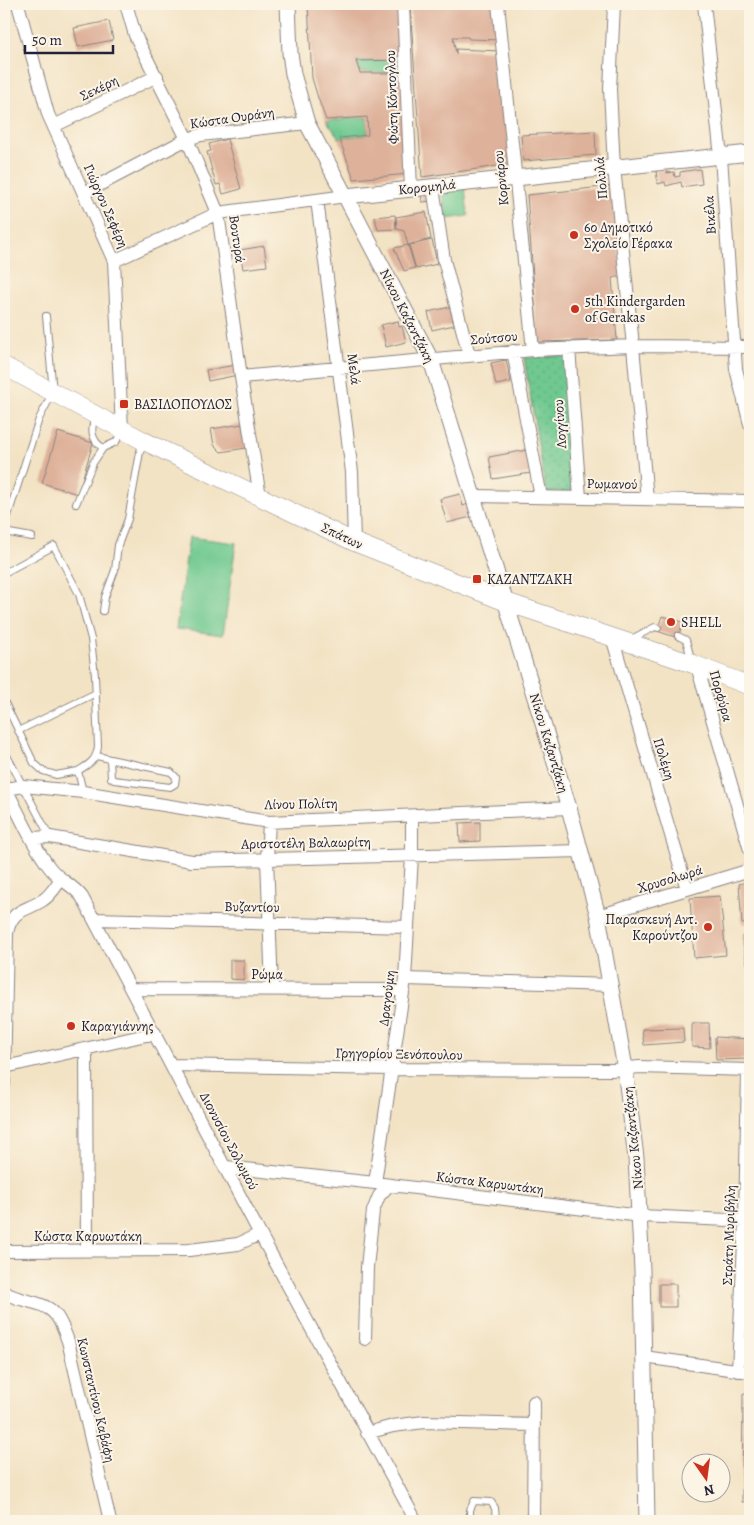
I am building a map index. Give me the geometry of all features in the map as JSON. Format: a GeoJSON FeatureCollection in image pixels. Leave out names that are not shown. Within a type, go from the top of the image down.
{"type":"FeatureCollection","features":[{"type":"Feature","properties":{"kind":"main road","name":"Σπάτων"},"geometry":{"type":"LineString","coordinates":[[4,366],[142,440],[354,542],[506,602],[695,665],[750,686]]}},
{"type":"Feature","properties":{"kind":"main road","name":"Σπάτων"},"geometry":{"type":"LineString","coordinates":[[695,665],[750,678]]}},
{"type":"Feature","properties":{"kind":"street","name":"Γιώργου Σεφέρη"},"geometry":{"type":"LineString","coordinates":[[18,4],[48,114],[114,261],[122,429]]}},
{"type":"Feature","properties":{"kind":"street","name":"Βουτυρά"},"geometry":{"type":"LineString","coordinates":[[126,4],[135,35],[186,139],[218,213],[260,497]]}},
{"type":"Feature","properties":{"kind":"street","name":"Νίκου Καζαντζάκη"},"geometry":{"type":"LineString","coordinates":[[288,4],[293,74],[307,123],[431,360],[582,851],[598,916],[626,1068],[636,1158],[640,1216],[647,1521]]}},
{"type":"Feature","properties":{"kind":"street","name":"Φώτη Κόντογλου"},"geometry":{"type":"LineString","coordinates":[[403,4],[411,189]]}},
{"type":"Feature","properties":{"kind":"street","name":"Κορνάρου"},"geometry":{"type":"LineString","coordinates":[[498,4],[532,350]]}},
{"type":"Feature","properties":{"kind":"street","name":"Πολυλά"},"geometry":{"type":"LineString","coordinates":[[614,4],[610,88],[614,168],[647,499]]}},
{"type":"Feature","properties":{"kind":"street","name":"Βικέλα"},"geometry":{"type":"LineString","coordinates":[[704,4],[721,157],[734,346],[738,380],[750,424]]}},
{"type":"Feature","properties":{"kind":"street","name":"Σεκέρη"},"geometry":{"type":"LineString","coordinates":[[54,126],[156,76]]}},
{"type":"Feature","properties":{"kind":"street","name":"Κώστα Ουράνη"},"geometry":{"type":"LineString","coordinates":[[84,193],[186,139],[202,135],[307,123]]}},
{"type":"Feature","properties":{"kind":"street","name":"Κορομηλά"},"geometry":{"type":"LineString","coordinates":[[114,261],[218,213],[346,196],[750,153]]}},
{"type":"Feature","properties":{"kind":"street"},"geometry":{"type":"LineString","coordinates":[[433,187],[444,260],[470,355]]}},
{"type":"Feature","properties":{"kind":"street","name":"Μελά"},"geometry":{"type":"LineString","coordinates":[[317,200],[352,472],[354,542]]}},
{"type":"Feature","properties":{"kind":"street","name":"Σούτσου"},"geometry":{"type":"LineString","coordinates":[[241,377],[532,350],[633,346],[750,346]]}},
{"type":"Feature","properties":{"kind":"street","name":"Λογγίνου"},"geometry":{"type":"LineString","coordinates":[[569,348],[580,498]]}},
{"type":"Feature","properties":{"kind":"street"},"geometry":{"type":"LineString","coordinates":[[513,352],[541,497]]}},
{"type":"Feature","properties":{"kind":"street","name":"Ρωμανού"},"geometry":{"type":"LineString","coordinates":[[474,496],[750,501]]}},
{"type":"Feature","properties":{"kind":"street","name":"Πολέμη"},"geometry":{"type":"LineString","coordinates":[[619,639],[687,889]]}},
{"type":"Feature","properties":{"kind":"street","name":"Πορφύρα"},"geometry":{"type":"LineString","coordinates":[[695,665],[750,850]]}},
{"type":"Feature","properties":{"kind":"street","name":"Λίνου Πολίτη"},"geometry":{"type":"LineString","coordinates":[[5,787],[24,786],[83,792],[269,822],[569,808]]}},
{"type":"Feature","properties":{"kind":"street","name":"Διονυσίου Σολωμού"},"geometry":{"type":"LineString","coordinates":[[5,787],[48,866],[78,890],[260,1234],[416,1521]]}},
{"type":"Feature","properties":{"kind":"street","name":"Δραγούμη"},"geometry":{"type":"LineString","coordinates":[[375,1183],[404,985],[412,856],[412,816]]}},
{"type":"Feature","properties":{"kind":"street"},"geometry":{"type":"LineString","coordinates":[[269,822],[268,859],[272,989]]}},
{"type":"Feature","properties":{"kind":"street","name":"Αριστοτέλη Βαλαωρίτη"},"geometry":{"type":"LineString","coordinates":[[32,838],[50,837],[192,861],[582,851]]}},
{"type":"Feature","properties":{"kind":"street","name":"Χρυσολωρά"},"geometry":{"type":"LineString","coordinates":[[598,916],[750,870]]}},
{"type":"Feature","properties":{"kind":"street"},"geometry":{"type":"LineString","coordinates":[[4,1084],[7,933],[15,915],[44,900],[62,879]]}},
{"type":"Feature","properties":{"kind":"street","name":"Βυζαντίου"},"geometry":{"type":"LineString","coordinates":[[94,919],[408,927]]}},
{"type":"Feature","properties":{"kind":"street","name":"Ρώμα"},"geometry":{"type":"LineString","coordinates":[[131,989],[272,989],[404,985],[611,985]]}},
{"type":"Feature","properties":{"kind":"street"},"geometry":{"type":"LineString","coordinates":[[4,1067],[155,1033]]}},
{"type":"Feature","properties":{"kind":"street"},"geometry":{"type":"LineString","coordinates":[[86,1049],[87,1250]]}},
{"type":"Feature","properties":{"kind":"street","name":"Γρηγορίου Ξενόπουλου"},"geometry":{"type":"LineString","coordinates":[[171,1065],[392,1069],[639,1067],[749,1070]]}},
{"type":"Feature","properties":{"kind":"street","name":"Στράτη Μυριβήλη"},"geometry":{"type":"LineString","coordinates":[[744,1371],[748,1221],[749,1070]]}},
{"type":"Feature","properties":{"kind":"street","name":"Κώστα Καρυωτάκη"},"geometry":{"type":"LineString","coordinates":[[226,1167],[375,1183],[640,1216],[748,1221]]}},
{"type":"Feature","properties":{"kind":"street"},"geometry":{"type":"LineString","coordinates":[[365,1339],[366,1267],[371,1226],[375,1203],[389,1185]]}},
{"type":"Feature","properties":{"kind":"street","name":"Κώστα Καρυωτάκη"},"geometry":{"type":"LineString","coordinates":[[4,1251],[189,1250],[232,1245],[260,1234]]}},
{"type":"Feature","properties":{"kind":"street","name":"Κωνσταντίνου Καβάφη"},"geometry":{"type":"LineString","coordinates":[[5,1296],[43,1306],[54,1312],[61,1323],[68,1341],[110,1521]]}},
{"type":"Feature","properties":{"kind":"street"},"geometry":{"type":"LineString","coordinates":[[644,1357],[744,1371]]}},
{"type":"Feature","properties":{"kind":"street"},"geometry":{"type":"LineString","coordinates":[[533,1521],[534,1402]]}},
{"type":"Feature","properties":{"kind":"street"},"geometry":{"type":"LineString","coordinates":[[367,1433],[393,1426],[424,1422],[534,1425]]}},
{"type":"Feature","properties":{"kind":"lane"},"geometry":{"type":"LineString","coordinates":[[32,537],[4,530],[39,419],[53,392],[46,316]]}},
{"type":"Feature","properties":{"kind":"lane"},"geometry":{"type":"LineString","coordinates":[[95,414],[92,436],[103,448]]}},
{"type":"Feature","properties":{"kind":"lane"},"geometry":{"type":"LineString","coordinates":[[76,504],[93,463],[103,448],[116,442],[122,429]]}},
{"type":"Feature","properties":{"kind":"lane"},"geometry":{"type":"LineString","coordinates":[[103,611],[105,597],[116,570],[118,545],[128,519],[142,440]]}},
{"type":"Feature","properties":{"kind":"lane"},"geometry":{"type":"LineString","coordinates":[[4,574],[54,546],[79,594],[90,639],[96,693],[97,756],[92,763],[78,771],[56,775],[43,771],[34,763],[4,701]]}},
{"type":"Feature","properties":{"kind":"lane"},"geometry":{"type":"LineString","coordinates":[[619,639],[654,627],[658,628]]}},
{"type":"Feature","properties":{"kind":"lane"},"geometry":{"type":"LineString","coordinates":[[678,636],[686,640],[695,665]]}},
{"type":"Feature","properties":{"kind":"lane"},"geometry":{"type":"LineString","coordinates":[[18,731],[96,693]]}},
{"type":"Feature","properties":{"kind":"lane"},"geometry":{"type":"LineString","coordinates":[[4,750],[50,837]]}},
{"type":"Feature","properties":{"kind":"lane"},"geometry":{"type":"LineString","coordinates":[[97,756],[171,772],[176,776],[175,784],[170,787],[114,780],[110,778],[109,774],[110,759]]}},
{"type":"Feature","properties":{"kind":"lane"},"geometry":{"type":"LineString","coordinates":[[78,771],[83,792]]}},
{"type":"Feature","properties":{"kind":"lane"},"geometry":{"type":"LineString","coordinates":[[470,1521],[470,1510],[474,1501],[491,1502],[496,1508],[496,1521]]}},
{"type":"Feature","properties":{"kind":"green space"},"geometry":{"type":"Polygon","coordinates":[[[402,60],[404,73],[361,73],[356,61],[402,60]]]}},
{"type":"Feature","properties":{"kind":"green space"},"geometry":{"type":"Polygon","coordinates":[[[367,117],[368,135],[339,138],[326,120],[367,117]]]}},
{"type":"Feature","properties":{"kind":"green space"},"geometry":{"type":"Polygon","coordinates":[[[465,188],[468,216],[446,219],[442,191],[465,188]]]}},
{"type":"Feature","properties":{"kind":"green space"},"geometry":{"type":"Polygon","coordinates":[[[566,355],[576,491],[546,492],[524,358],[566,355]]]}},
{"type":"Feature","properties":{"kind":"green space"},"geometry":{"type":"Polygon","coordinates":[[[189,537],[236,543],[223,635],[176,629],[189,537]]]}},
{"type":"Feature","properties":{"kind":"building"},"geometry":{"type":"Polygon","coordinates":[[[308,4],[401,4],[402,60],[356,61],[360,73],[404,73],[409,174],[354,179],[339,138],[368,135],[367,117],[326,120],[312,78],[308,4]]]}},
{"type":"Feature","properties":{"kind":"building"},"geometry":{"type":"Polygon","coordinates":[[[410,4],[496,4],[501,40],[453,37],[456,54],[456,49],[500,51],[512,164],[422,177],[410,4]]]}},
{"type":"Feature","properties":{"kind":"building"},"geometry":{"type":"Polygon","coordinates":[[[109,21],[113,40],[78,47],[74,28],[109,21]]]}},
{"type":"Feature","properties":{"kind":"building"},"geometry":{"type":"Polygon","coordinates":[[[595,131],[596,155],[523,161],[521,135],[595,131]]]}},
{"type":"Feature","properties":{"kind":"building"},"geometry":{"type":"Polygon","coordinates":[[[227,139],[241,189],[223,194],[220,184],[216,185],[207,152],[211,151],[209,144],[227,139]]]}},
{"type":"Feature","properties":{"kind":"building"},"geometry":{"type":"Polygon","coordinates":[[[667,169],[667,173],[674,172],[675,177],[680,176],[680,172],[700,169],[702,184],[682,187],[681,182],[666,186],[665,182],[658,184],[656,171],[667,169]]]}},
{"type":"Feature","properties":{"kind":"building","name":"6ο Δημοτικό Σχολείο Γέρακα"},"geometry":{"type":"Polygon","coordinates":[[[612,186],[622,276],[612,278],[617,340],[538,342],[527,195],[612,186]]]}},
{"type":"Feature","properties":{"kind":"building"},"geometry":{"type":"Polygon","coordinates":[[[432,192],[433,201],[422,202],[421,193],[432,192]]]}},
{"type":"Feature","properties":{"kind":"building"},"geometry":{"type":"Polygon","coordinates":[[[426,212],[431,239],[408,245],[404,231],[397,229],[396,217],[426,212]]]}},
{"type":"Feature","properties":{"kind":"building"},"geometry":{"type":"Polygon","coordinates":[[[395,215],[396,229],[378,230],[375,217],[395,215]]]}},
{"type":"Feature","properties":{"kind":"building"},"geometry":{"type":"Polygon","coordinates":[[[432,240],[437,264],[416,269],[409,245],[432,240]]]}},
{"type":"Feature","properties":{"kind":"building"},"geometry":{"type":"Polygon","coordinates":[[[408,245],[415,268],[404,271],[394,248],[408,245]]]}},
{"type":"Feature","properties":{"kind":"building"},"geometry":{"type":"Polygon","coordinates":[[[264,246],[267,266],[243,269],[240,250],[264,246]]]}},
{"type":"Feature","properties":{"kind":"building"},"geometry":{"type":"Polygon","coordinates":[[[450,307],[454,325],[432,330],[428,312],[450,307]]]}},
{"type":"Feature","properties":{"kind":"building"},"geometry":{"type":"Polygon","coordinates":[[[398,321],[399,327],[402,326],[406,342],[386,347],[381,325],[398,321]]]}},
{"type":"Feature","properties":{"kind":"building"},"geometry":{"type":"Polygon","coordinates":[[[506,360],[511,382],[496,385],[491,363],[506,360]]]}},
{"type":"Feature","properties":{"kind":"building"},"geometry":{"type":"Polygon","coordinates":[[[236,365],[238,375],[208,381],[206,370],[236,365]]]}},
{"type":"Feature","properties":{"kind":"building"},"geometry":{"type":"Polygon","coordinates":[[[242,424],[246,448],[221,452],[214,445],[211,429],[242,424]]]}},
{"type":"Feature","properties":{"kind":"building"},"geometry":{"type":"Polygon","coordinates":[[[58,432],[93,443],[78,494],[42,483],[58,432]]]}},
{"type":"Feature","properties":{"kind":"building"},"geometry":{"type":"Polygon","coordinates":[[[527,450],[531,473],[493,479],[489,457],[527,450]]]}},
{"type":"Feature","properties":{"kind":"building"},"geometry":{"type":"Polygon","coordinates":[[[460,494],[463,506],[468,504],[471,517],[447,523],[440,499],[460,494]]]}},
{"type":"Feature","properties":{"kind":"building"},"geometry":{"type":"Polygon","coordinates":[[[662,616],[683,622],[678,638],[657,631],[662,616]]]}},
{"type":"Feature","properties":{"kind":"building"},"geometry":{"type":"Polygon","coordinates":[[[480,822],[480,841],[460,842],[459,823],[480,822]]]}},
{"type":"Feature","properties":{"kind":"building"},"geometry":{"type":"Polygon","coordinates":[[[750,881],[750,924],[742,924],[739,884],[750,881]]]}},
{"type":"Feature","properties":{"kind":"building","name":"Παρασκευή Αντ. Καρούντζου"},"geometry":{"type":"Polygon","coordinates":[[[720,896],[726,955],[694,958],[690,898],[720,896]]]}},
{"type":"Feature","properties":{"kind":"building"},"geometry":{"type":"Polygon","coordinates":[[[750,935],[750,964],[747,964],[742,936],[750,935]]]}},
{"type":"Feature","properties":{"kind":"building"},"geometry":{"type":"Polygon","coordinates":[[[230,960],[244,960],[244,980],[230,979],[230,960]]]}},
{"type":"Feature","properties":{"kind":"building"},"geometry":{"type":"Polygon","coordinates":[[[692,1023],[709,1023],[710,1048],[692,1047],[692,1023]]]}},
{"type":"Feature","properties":{"kind":"building"},"geometry":{"type":"Polygon","coordinates":[[[683,1028],[684,1042],[644,1045],[642,1029],[683,1028]]]}},
{"type":"Feature","properties":{"kind":"building"},"geometry":{"type":"Polygon","coordinates":[[[715,1037],[750,1039],[750,1059],[716,1060],[715,1037]]]}},
{"type":"Feature","properties":{"kind":"building"},"geometry":{"type":"Polygon","coordinates":[[[659,1284],[676,1284],[676,1307],[659,1307],[659,1284]]]}},
{"type":"Feature","properties":{"kind":"building"},"geometry":{"type":"Polygon","coordinates":[[[743,1394],[750,1394],[750,1501],[742,1502],[743,1394]]]}},
{"type":"Feature","properties":{"kind":"place","name":"6ο Δημοτικό Σχολείο Γέρακα"},"geometry":{"type":"Point","coordinates":[574,235]}},
{"type":"Feature","properties":{"kind":"place","name":"5th Kindergarden of Gerakas"},"geometry":{"type":"Point","coordinates":[575,309]}},
{"type":"Feature","properties":{"kind":"place","name":"ΒΑΣΙΛΟΠΟΥΛΟΣ"},"geometry":{"type":"Point","coordinates":[124,404]}},
{"type":"Feature","properties":{"kind":"place","name":"ΚΑΖΑΝΤΖΑΚΗ"},"geometry":{"type":"Point","coordinates":[477,579]}},
{"type":"Feature","properties":{"kind":"place","name":"SHELL"},"geometry":{"type":"Point","coordinates":[671,622]}},
{"type":"Feature","properties":{"kind":"place","name":"Παρασκευή Αντ. Καρούντζου"},"geometry":{"type":"Point","coordinates":[708,927]}},
{"type":"Feature","properties":{"kind":"place","name":"Καραγιάννης"},"geometry":{"type":"Point","coordinates":[71,1026]}}]}
